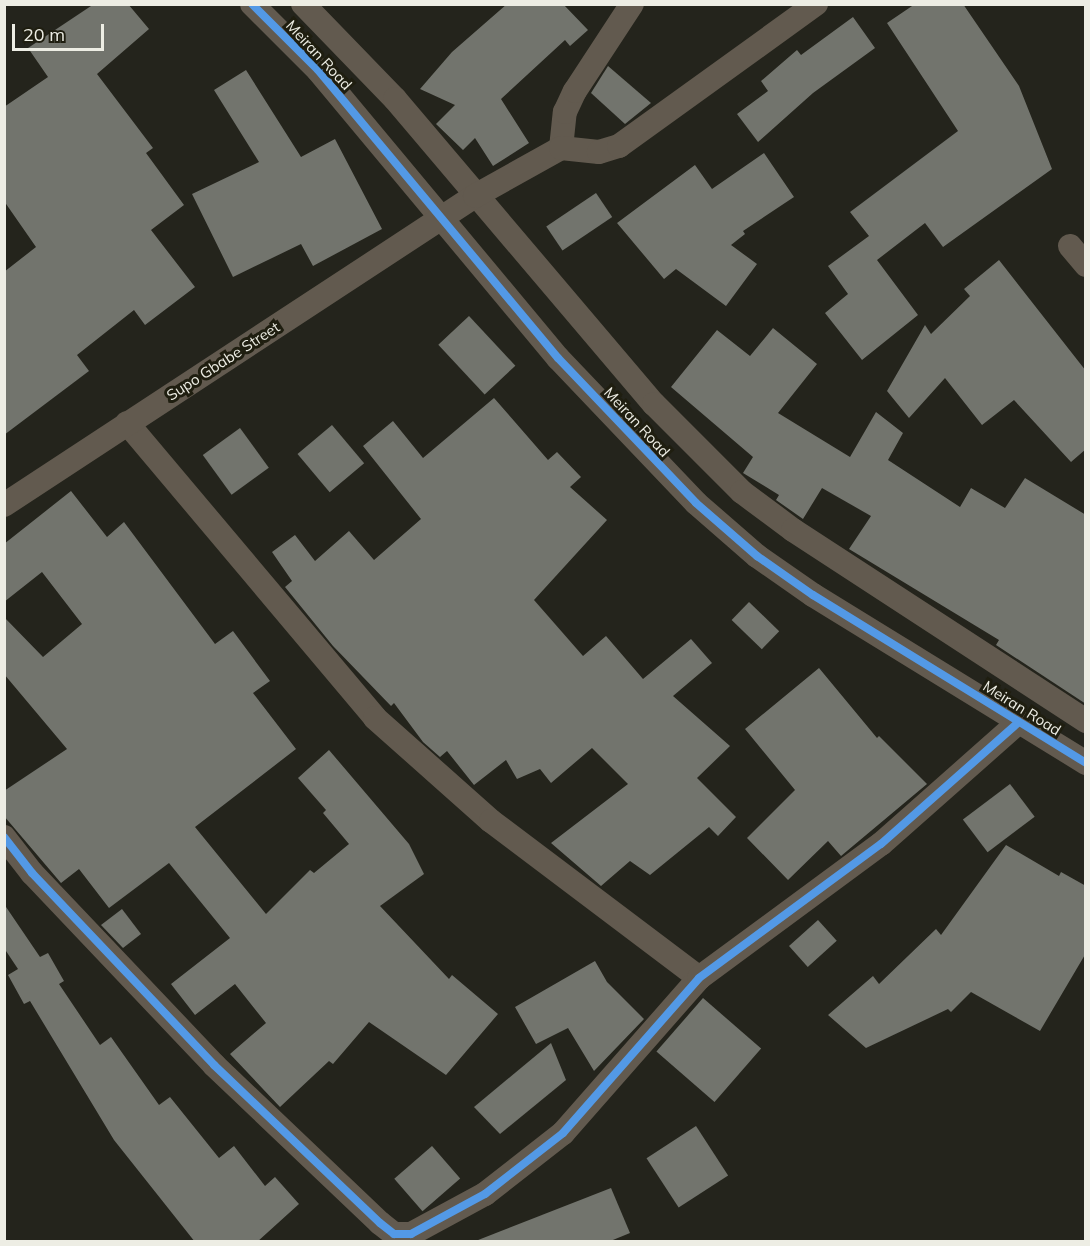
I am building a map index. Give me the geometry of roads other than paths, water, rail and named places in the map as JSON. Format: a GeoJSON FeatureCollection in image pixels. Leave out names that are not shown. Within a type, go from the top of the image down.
{"type":"FeatureCollection","features":[{"type":"Feature","properties":{"kind":"street","name":"Meiran Road"},"geometry":{"type":"LineString","coordinates":[[252,4],[318,70],[558,358],[696,503],[757,556],[1086,763]]}},
{"type":"Feature","properties":{"kind":"street","name":"Meiran Road"},"geometry":{"type":"LineString","coordinates":[[303,4],[395,99],[654,404],[742,492],[802,537],[1086,721]]}},
{"type":"Feature","properties":{"kind":"street"},"geometry":{"type":"LineString","coordinates":[[632,4],[574,91],[565,112],[561,148],[599,152],[620,146],[816,4]]}},
{"type":"Feature","properties":{"kind":"street","name":"Supo Gbabe Street"},"geometry":{"type":"LineString","coordinates":[[4,505],[476,196],[561,148]]}},
{"type":"Feature","properties":{"kind":"street"},"geometry":{"type":"LineString","coordinates":[[1070,246],[1086,265]]}},
{"type":"Feature","properties":{"kind":"street"},"geometry":{"type":"LineString","coordinates":[[127,423],[375,718],[491,821],[699,978]]}},
{"type":"Feature","properties":{"kind":"street"},"geometry":{"type":"LineString","coordinates":[[4,837],[32,873],[214,1065],[394,1234],[411,1234],[485,1194],[563,1133],[699,978],[881,844],[1018,722]]}}]}
